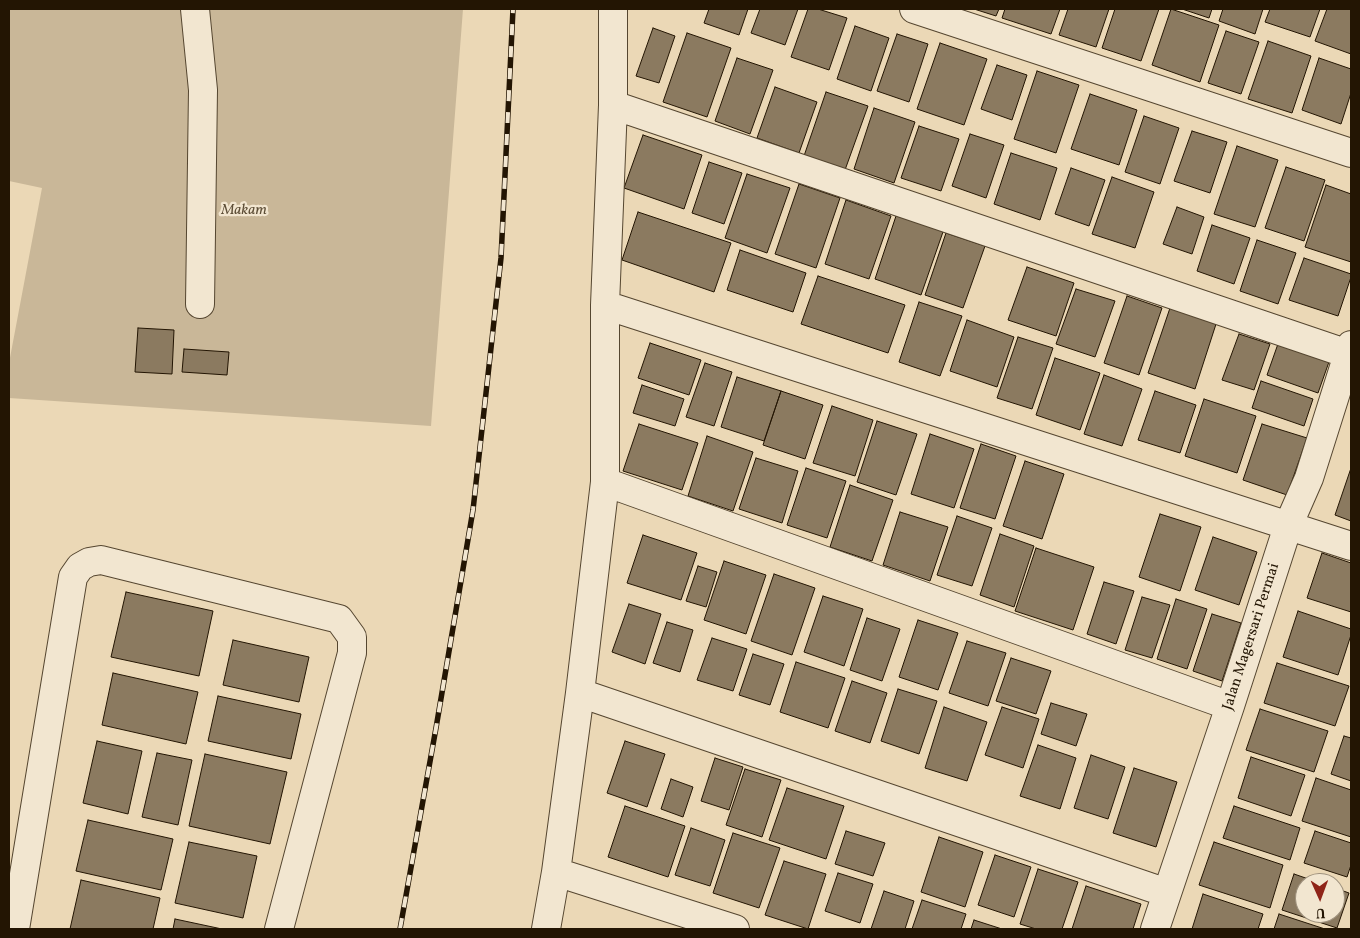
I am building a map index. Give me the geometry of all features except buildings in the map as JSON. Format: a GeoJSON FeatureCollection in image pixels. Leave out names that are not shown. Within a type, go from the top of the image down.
{"type":"FeatureCollection","features":[{"type":"Feature","properties":{"kind":"street"},"geometry":{"type":"LineString","coordinates":[[196,9],[203,90],[200,304]]}},
{"type":"Feature","properties":{"kind":"street"},"geometry":{"type":"LineString","coordinates":[[546,929],[556,872],[580,693],[605,482],[605,305],[613,106],[613,9]]}},
{"type":"Feature","properties":{"kind":"street"},"geometry":{"type":"LineString","coordinates":[[914,9],[1351,153]]}},
{"type":"Feature","properties":{"kind":"street"},"geometry":{"type":"LineString","coordinates":[[613,106],[1350,351]]}},
{"type":"Feature","properties":{"kind":"street"},"geometry":{"type":"LineString","coordinates":[[605,305],[1351,546]]}},
{"type":"Feature","properties":{"kind":"street","name":"Jalan Magersari Permai"},"geometry":{"type":"LineString","coordinates":[[1155,929],[1288,526],[1309,478],[1350,351]]}},
{"type":"Feature","properties":{"kind":"street"},"geometry":{"type":"LineString","coordinates":[[605,482],[1230,706]]}},
{"type":"Feature","properties":{"kind":"street"},"geometry":{"type":"LineString","coordinates":[[14,929],[73,577],[80,567],[89,562],[101,560],[339,619],[352,637],[352,653],[279,929]]}},
{"type":"Feature","properties":{"kind":"street"},"geometry":{"type":"LineString","coordinates":[[580,693],[1167,893]]}},
{"type":"Feature","properties":{"kind":"street"},"geometry":{"type":"LineString","coordinates":[[556,872],[735,929]]}},
{"type":"Feature","properties":{"kind":"green space","name":"Makam"},"geometry":{"type":"Polygon","coordinates":[[[9,9],[463,9],[431,426],[9,398],[9,363],[42,188],[9,181],[9,9]]]}},
{"type":"Feature","properties":{"kind":"railway"},"geometry":{"type":"LineString","coordinates":[[400,929],[473,510],[501,258],[513,9]]}}]}
